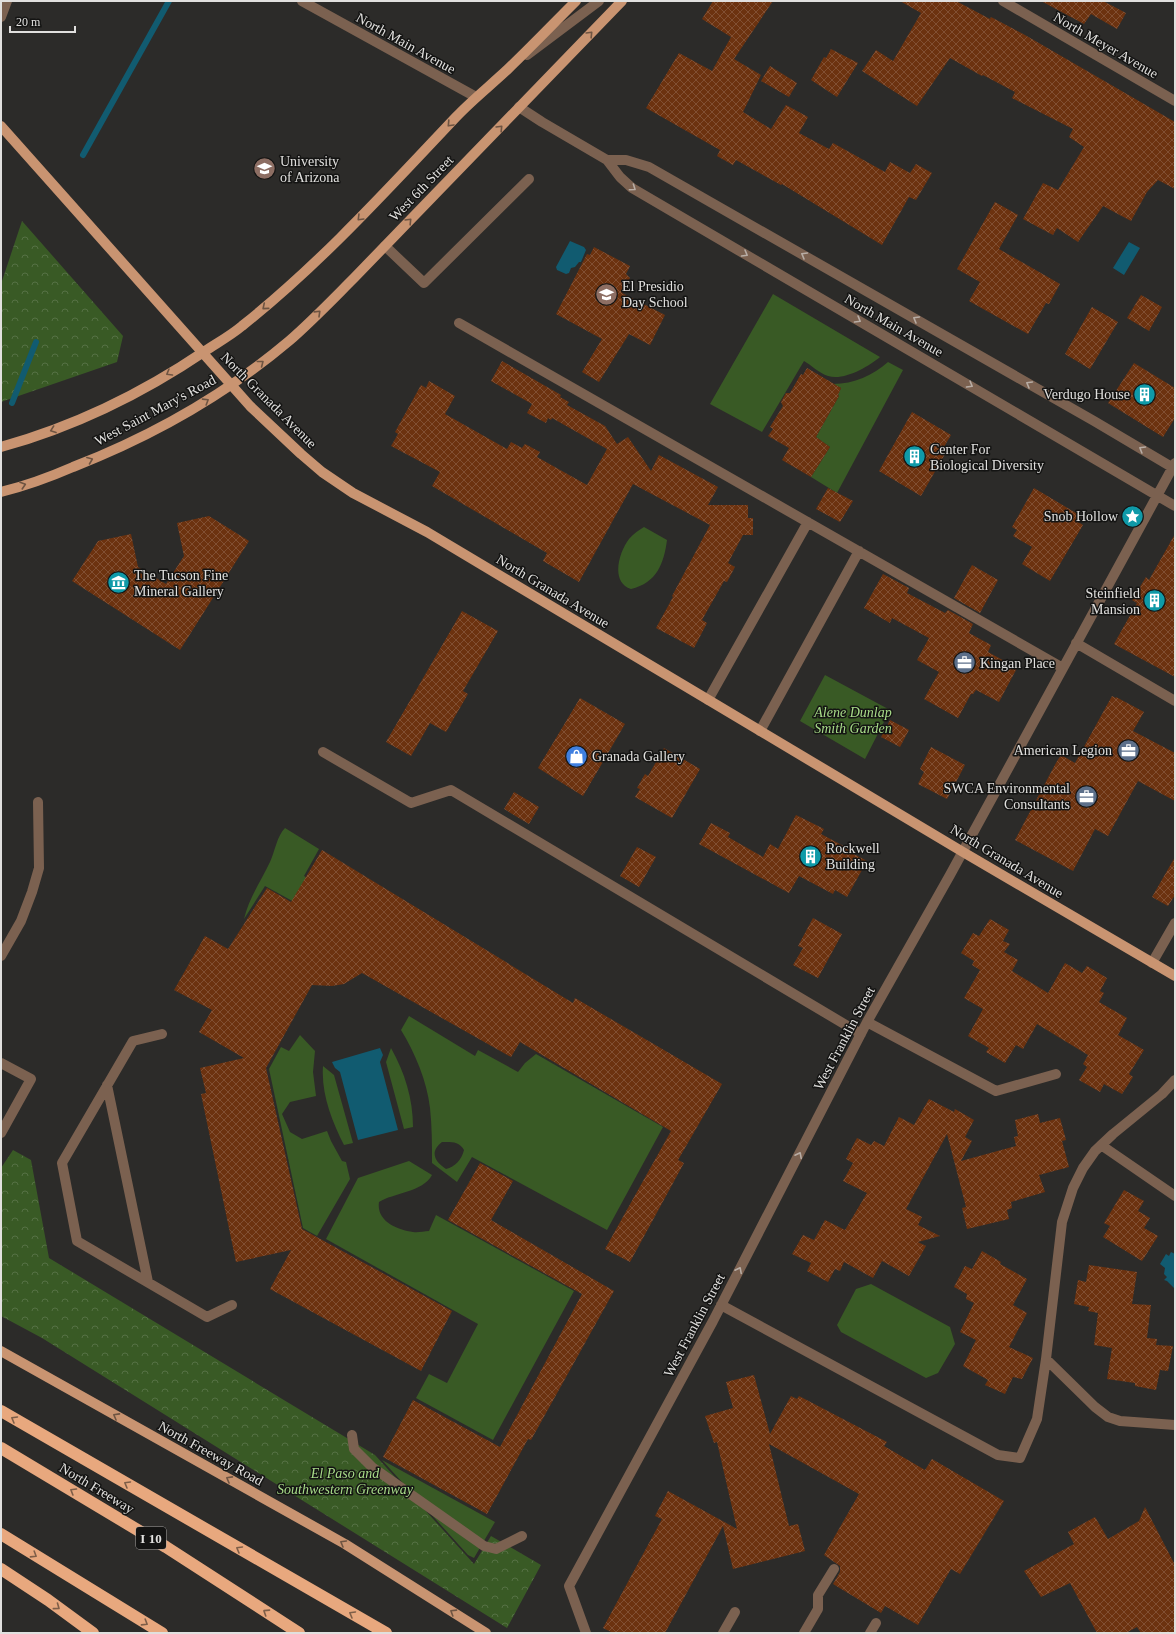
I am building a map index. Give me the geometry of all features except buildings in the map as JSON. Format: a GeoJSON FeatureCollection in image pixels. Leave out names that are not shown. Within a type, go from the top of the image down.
{"type":"FeatureCollection","features":[{"type":"Feature","properties":{"kind":"highway"},"geometry":{"type":"LineString","coordinates":[[1,1411],[386,1633]]}},
{"type":"Feature","properties":{"kind":"highway","name":"North Freeway"},"geometry":{"type":"LineString","coordinates":[[1,1448],[166,1547],[298,1633]]}},
{"type":"Feature","properties":{"kind":"highway"},"geometry":{"type":"LineString","coordinates":[[1,1534],[162,1633]]}},
{"type":"Feature","properties":{"kind":"highway"},"geometry":{"type":"LineString","coordinates":[[1,1569],[48,1600],[93,1633]]}},
{"type":"Feature","properties":{"kind":"main road","name":"West 6th Street"},"geometry":{"type":"LineString","coordinates":[[202,353],[240,328],[287,289],[390,188],[476,97],[508,68],[576,1]]}},
{"type":"Feature","properties":{"kind":"main road","name":"West 6th Street"},"geometry":{"type":"LineString","coordinates":[[232,385],[290,340],[385,246],[622,1]]}},
{"type":"Feature","properties":{"kind":"main road","name":"North Granada Avenue"},"geometry":{"type":"LineString","coordinates":[[1,126],[250,406],[301,454],[331,478],[353,492],[426,532],[963,852],[1175,976]]}},
{"type":"Feature","properties":{"kind":"main road","name":"West Saint Mary's Road"},"geometry":{"type":"LineString","coordinates":[[1,446],[55,430],[107,407],[161,378],[202,353]]}},
{"type":"Feature","properties":{"kind":"main road","name":"West Saint Mary's Road"},"geometry":{"type":"LineString","coordinates":[[1,492],[56,474],[108,453],[162,426],[232,385]]}},
{"type":"Feature","properties":{"kind":"main road","name":"North Freeway Road"},"geometry":{"type":"LineString","coordinates":[[1,1351],[345,1544],[486,1633]]}},
{"type":"Feature","properties":{"kind":"street"},"geometry":{"type":"LineString","coordinates":[[1,17],[7,1]]}},
{"type":"Feature","properties":{"kind":"street","name":"North Main Avenue"},"geometry":{"type":"LineString","coordinates":[[302,1],[476,97]]}},
{"type":"Feature","properties":{"kind":"street","name":"West 6th Street"},"geometry":{"type":"LineString","coordinates":[[508,68],[599,1]]}},
{"type":"Feature","properties":{"kind":"street","name":"North Meyer Avenue"},"geometry":{"type":"LineString","coordinates":[[1003,1],[1175,101]]}},
{"type":"Feature","properties":{"kind":"street","name":"North Main Avenue"},"geometry":{"type":"LineString","coordinates":[[519,107],[607,160],[620,177],[632,188],[1175,506]]}},
{"type":"Feature","properties":{"kind":"street","name":"North Main Avenue"},"geometry":{"type":"LineString","coordinates":[[607,160],[626,160],[649,167],[1174,467]]}},
{"type":"Feature","properties":{"kind":"street"},"geometry":{"type":"LineString","coordinates":[[385,246],[424,283],[529,179]]}},
{"type":"Feature","properties":{"kind":"street"},"geometry":{"type":"LineString","coordinates":[[459,323],[1063,668]]}},
{"type":"Feature","properties":{"kind":"street","name":"West Franklin Street"},"geometry":{"type":"LineString","coordinates":[[586,1633],[569,1586],[721,1305],[867,1022],[963,852],[1156,495],[1174,467]]}},
{"type":"Feature","properties":{"kind":"street"},"geometry":{"type":"LineString","coordinates":[[708,700],[808,522]]}},
{"type":"Feature","properties":{"kind":"street"},"geometry":{"type":"LineString","coordinates":[[760,731],[859,551]]}},
{"type":"Feature","properties":{"kind":"street"},"geometry":{"type":"LineString","coordinates":[[1076,643],[1175,701]]}},
{"type":"Feature","properties":{"kind":"street"},"geometry":{"type":"LineString","coordinates":[[323,752],[411,803],[451,790],[861,1034]]}},
{"type":"Feature","properties":{"kind":"street"},"geometry":{"type":"LineString","coordinates":[[1,956],[21,921],[40,868],[38,802]]}},
{"type":"Feature","properties":{"kind":"street"},"geometry":{"type":"LineString","coordinates":[[1152,963],[1175,923]]}},
{"type":"Feature","properties":{"kind":"street"},"geometry":{"type":"LineString","coordinates":[[867,1022],[996,1091],[1056,1074]]}},
{"type":"Feature","properties":{"kind":"street"},"geometry":{"type":"LineString","coordinates":[[162,1034],[133,1041],[62,1163],[77,1241],[207,1317],[232,1305]]}},
{"type":"Feature","properties":{"kind":"street"},"geometry":{"type":"LineString","coordinates":[[1,1063],[31,1079],[1,1133]]}},
{"type":"Feature","properties":{"kind":"street"},"geometry":{"type":"LineString","coordinates":[[721,1305],[998,1455],[1020,1458],[1037,1419],[1046,1359],[1062,1222],[1073,1188],[1083,1168],[1095,1151],[1113,1134],[1162,1094],[1175,1080]]}},
{"type":"Feature","properties":{"kind":"street"},"geometry":{"type":"LineString","coordinates":[[107,1085],[148,1282]]}},
{"type":"Feature","properties":{"kind":"street"},"geometry":{"type":"LineString","coordinates":[[1102,1145],[1175,1196]]}},
{"type":"Feature","properties":{"kind":"street"},"geometry":{"type":"LineString","coordinates":[[1046,1359],[1095,1407],[1108,1417],[1120,1421],[1175,1425]]}},
{"type":"Feature","properties":{"kind":"street"},"geometry":{"type":"LineString","coordinates":[[352,1435],[354,1449],[372,1467],[484,1546],[496,1549],[522,1536]]}},
{"type":"Feature","properties":{"kind":"street"},"geometry":{"type":"LineString","coordinates":[[804,1633],[818,1610],[818,1595],[834,1569]]}},
{"type":"Feature","properties":{"kind":"street"},"geometry":{"type":"LineString","coordinates":[[723,1633],[735,1612]]}},
{"type":"Feature","properties":{"kind":"street"},"geometry":{"type":"LineString","coordinates":[[870,1633],[876,1623]]}},
{"type":"Feature","properties":{"kind":"green space"},"geometry":{"type":"Polygon","coordinates":[[[22,221],[123,336],[117,362],[1,402],[1,284],[22,221]]]}},
{"type":"Feature","properties":{"kind":"green space"},"geometry":{"type":"Polygon","coordinates":[[[773,294],[880,357],[856,372],[841,377],[828,376],[821,373],[804,361],[762,432],[710,404],[773,294]]]}},
{"type":"Feature","properties":{"kind":"green space"},"geometry":{"type":"Polygon","coordinates":[[[888,362],[903,370],[837,493],[811,477],[830,447],[816,437],[839,396],[838,395],[841,388],[833,384],[841,384],[863,378],[870,375],[888,362]]]}},
{"type":"Feature","properties":{"kind":"green space"},"geometry":{"type":"Polygon","coordinates":[[[644,527],[667,540],[666,548],[658,571],[653,577],[640,586],[631,589],[624,585],[620,580],[618,566],[622,551],[629,539],[644,527]]]}},
{"type":"Feature","properties":{"kind":"green space","name":"Alene Dunlap Smith Garden"},"geometry":{"type":"Polygon","coordinates":[[[825,675],[890,710],[865,759],[800,721],[825,675]]]}},
{"type":"Feature","properties":{"kind":"green space"},"geometry":{"type":"Polygon","coordinates":[[[285,828],[319,849],[304,876],[309,879],[296,903],[265,886],[244,919],[252,897],[270,862],[280,835],[285,828]]]}},
{"type":"Feature","properties":{"kind":"green space"},"geometry":{"type":"Polygon","coordinates":[[[409,1016],[475,1056],[478,1050],[518,1072],[525,1063],[536,1054],[663,1127],[607,1230],[472,1157],[457,1182],[432,1163],[431,1115],[426,1088],[416,1058],[401,1030],[409,1016]],[[442,1142],[436,1149],[435,1157],[436,1160],[446,1169],[458,1162],[464,1150],[460,1145],[452,1142],[442,1142]]]}},
{"type":"Feature","properties":{"kind":"green space"},"geometry":{"type":"Polygon","coordinates":[[[300,1035],[315,1051],[313,1072],[316,1096],[290,1102],[282,1114],[290,1132],[302,1139],[327,1131],[342,1161],[346,1162],[350,1179],[317,1236],[303,1228],[269,1069],[281,1047],[289,1051],[300,1035]]]}},
{"type":"Feature","properties":{"kind":"green space"},"geometry":{"type":"Polygon","coordinates":[[[391,1048],[404,1077],[412,1106],[413,1127],[404,1129],[386,1062],[391,1048]]]}},
{"type":"Feature","properties":{"kind":"green space"},"geometry":{"type":"Polygon","coordinates":[[[323,1066],[334,1075],[353,1143],[344,1145],[335,1126],[328,1107],[324,1087],[323,1066]]]}},
{"type":"Feature","properties":{"kind":"green space","name":"El Paso and Southwestern Greenway"},"geometry":{"type":"Polygon","coordinates":[[[13,1150],[31,1160],[49,1258],[375,1455],[474,1564],[491,1536],[541,1565],[507,1628],[42,1338],[1,1316],[1,1168],[13,1150]]]}},
{"type":"Feature","properties":{"kind":"green space"},"geometry":{"type":"Polygon","coordinates":[[[409,1161],[432,1175],[428,1181],[415,1189],[379,1202],[379,1209],[384,1219],[394,1227],[407,1231],[429,1231],[436,1215],[574,1291],[493,1440],[416,1398],[429,1374],[447,1383],[478,1324],[326,1239],[358,1178],[409,1161]]]}},
{"type":"Feature","properties":{"kind":"green space"},"geometry":{"type":"Polygon","coordinates":[[[871,1284],[950,1327],[955,1344],[938,1373],[926,1378],[841,1332],[837,1325],[856,1289],[871,1284]]]}},
{"type":"Feature","properties":{"kind":"green space"},"geometry":{"type":"Polygon","coordinates":[[[382,1460],[495,1522],[474,1558],[468,1555],[382,1460]]]}},
{"type":"Feature","properties":{"kind":"water"},"geometry":{"type":"Polygon","coordinates":[[[570,241],[584,247],[586,250],[581,262],[579,262],[575,267],[571,268],[569,273],[566,274],[557,270],[556,267],[570,241]]]}},
{"type":"Feature","properties":{"kind":"water"},"geometry":{"type":"Polygon","coordinates":[[[1129,242],[1140,248],[1124,275],[1113,268],[1129,242]]]}},
{"type":"Feature","properties":{"kind":"water"},"geometry":{"type":"Polygon","coordinates":[[[380,1048],[383,1055],[380,1062],[398,1130],[358,1140],[340,1072],[335,1068],[332,1062],[380,1048]]]}},
{"type":"Feature","properties":{"kind":"water"},"geometry":{"type":"Polygon","coordinates":[[[1171,1252],[1175,1254],[1175,1289],[1164,1280],[1167,1277],[1164,1274],[1165,1268],[1160,1264],[1166,1254],[1169,1256],[1171,1252]]]}},
{"type":"Feature","properties":{"kind":"waterway"},"geometry":{"type":"LineString","coordinates":[[83,155],[169,1]]}},
{"type":"Feature","properties":{"kind":"waterway"},"geometry":{"type":"LineString","coordinates":[[12,403],[36,342]]}},
{"type":"Feature","properties":{"kind":"place","name":"University of Arizona"},"geometry":{"type":"Point","coordinates":[264,169]}},
{"type":"Feature","properties":{"kind":"place","name":"El Presidio Day School"},"geometry":{"type":"Point","coordinates":[607,294]}},
{"type":"Feature","properties":{"kind":"place","name":"Verdugo House"},"geometry":{"type":"Point","coordinates":[1145,394]}},
{"type":"Feature","properties":{"kind":"place","name":"Center For Biological Diversity"},"geometry":{"type":"Point","coordinates":[915,457]}},
{"type":"Feature","properties":{"kind":"place","name":"Snob Hollow"},"geometry":{"type":"Point","coordinates":[1133,516]}},
{"type":"Feature","properties":{"kind":"place","name":"The Tucson Fine Mineral Gallery"},"geometry":{"type":"Point","coordinates":[119,583]}},
{"type":"Feature","properties":{"kind":"place","name":"Steinfield Mansion"},"geometry":{"type":"Point","coordinates":[1155,601]}},
{"type":"Feature","properties":{"kind":"place","name":"Kingan Place"},"geometry":{"type":"Point","coordinates":[965,663]}},
{"type":"Feature","properties":{"kind":"place","name":"American Legion"},"geometry":{"type":"Point","coordinates":[1128,750]}},
{"type":"Feature","properties":{"kind":"place","name":"Granada Gallery"},"geometry":{"type":"Point","coordinates":[577,756]}},
{"type":"Feature","properties":{"kind":"place","name":"SWCA Environmental Consultants"},"geometry":{"type":"Point","coordinates":[1086,796]}},
{"type":"Feature","properties":{"kind":"place","name":"Rockwell Building"},"geometry":{"type":"Point","coordinates":[811,856]}}]}
